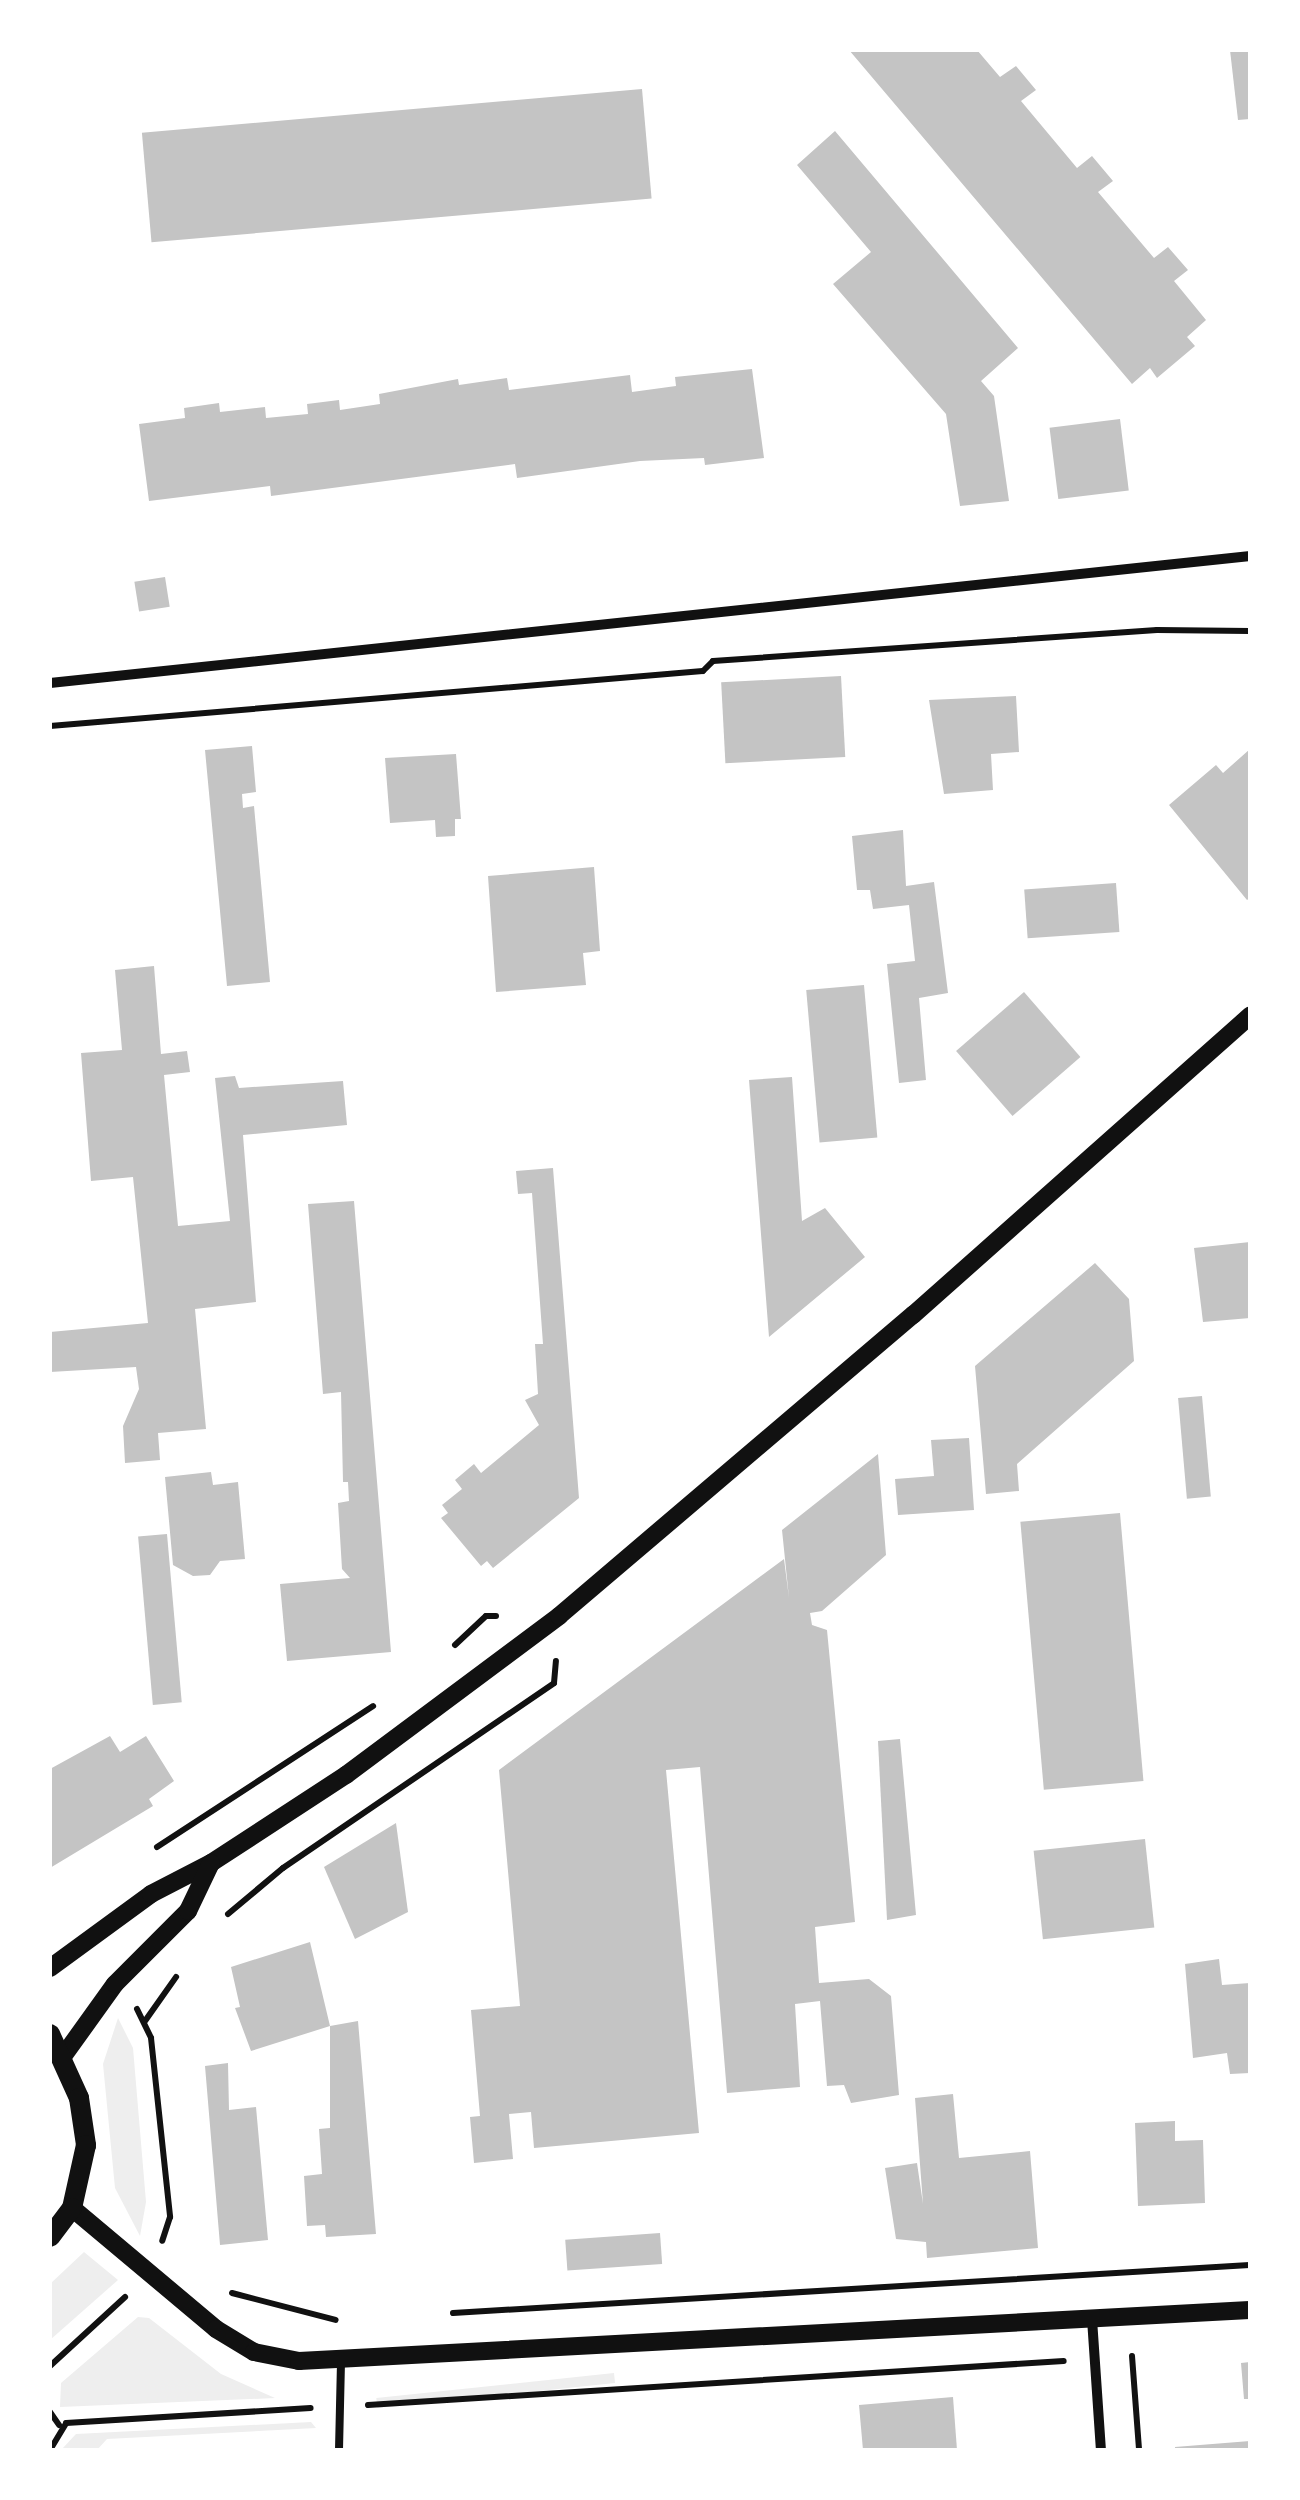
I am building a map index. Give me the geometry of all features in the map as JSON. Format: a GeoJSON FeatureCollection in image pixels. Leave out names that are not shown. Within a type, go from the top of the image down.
{"type":"FeatureCollection","features":[{"type":"Feature","properties":{"kind":"main road"},"geometry":{"type":"LineString","coordinates":[[50,2034],[64,2055],[86,2144],[72,2208],[50,2237]]}},
{"type":"Feature","properties":{"kind":"street"},"geometry":{"type":"LineString","coordinates":[[50,683],[1250,556]]}},
{"type":"Feature","properties":{"kind":"street"},"geometry":{"type":"LineString","coordinates":[[50,1968],[150,1894],[211,1863],[346,1775],[558,1616],[913,1315],[1250,1016]]}},
{"type":"Feature","properties":{"kind":"street"},"geometry":{"type":"LineString","coordinates":[[64,2055],[116,1984],[188,1911],[211,1863]]}},
{"type":"Feature","properties":{"kind":"street"},"geometry":{"type":"LineString","coordinates":[[72,2208],[254,2352],[341,2361],[1250,2310]]}},
{"type":"Feature","properties":{"kind":"street"},"geometry":{"type":"LineString","coordinates":[[1092,2319],[1101,2450]]}},
{"type":"Feature","properties":{"kind":"lane"},"geometry":{"type":"LineString","coordinates":[[339,2450],[341,2361]]}},
{"type":"Feature","properties":{"kind":"path"},"geometry":{"type":"LineString","coordinates":[[50,726],[703,671],[713,661],[1156,630],[1250,631]]}},
{"type":"Feature","properties":{"kind":"path"},"geometry":{"type":"LineString","coordinates":[[442,1656],[486,1616]]}},
{"type":"Feature","properties":{"kind":"path"},"geometry":{"type":"LineString","coordinates":[[218,1924],[283,1868],[554,1683]]}},
{"type":"Feature","properties":{"kind":"path"},"geometry":{"type":"LineString","coordinates":[[148,1852],[381,1700]]}},
{"type":"Feature","properties":{"kind":"path"},"geometry":{"type":"LineString","coordinates":[[145,2021],[185,1960]]}},
{"type":"Feature","properties":{"kind":"path"},"geometry":{"type":"LineString","coordinates":[[50,2366],[136,2287],[170,2217],[145,2021],[127,1996]]}},
{"type":"Feature","properties":{"kind":"path"},"geometry":{"type":"LineString","coordinates":[[165,2234],[176,2247]]}},
{"type":"Feature","properties":{"kind":"path"},"geometry":{"type":"LineString","coordinates":[[450,2313],[1250,2265]]}},
{"type":"Feature","properties":{"kind":"path"},"geometry":{"type":"LineString","coordinates":[[218,2289],[318,2318],[352,2319]]}},
{"type":"Feature","properties":{"kind":"path"},"geometry":{"type":"LineString","coordinates":[[59,2424],[1132,2356],[1139,2450]]}},
{"type":"Feature","properties":{"kind":"path"},"geometry":{"type":"LineString","coordinates":[[50,2412],[59,2424]]}},
{"type":"Feature","properties":{"kind":"path"},"geometry":{"type":"LineString","coordinates":[[50,2450],[59,2424]]}},
{"type":"Feature","properties":{"kind":"shaded area"},"geometry":{"type":"Polygon","coordinates":[[[118,2018],[133,2048],[146,2202],[140,2236],[115,2188],[103,2064],[118,2018]]]}},
{"type":"Feature","properties":{"kind":"shaded area"},"geometry":{"type":"Polygon","coordinates":[[[84,2252],[118,2280],[50,2340],[50,2284],[84,2252]]]}},
{"type":"Feature","properties":{"kind":"shaded area"},"geometry":{"type":"Polygon","coordinates":[[[138,2317],[149,2318],[221,2374],[275,2398],[60,2407],[61,2383],[138,2317]]]}},
{"type":"Feature","properties":{"kind":"shaded area"},"geometry":{"type":"Polygon","coordinates":[[[614,2373],[615,2383],[377,2408],[376,2398],[614,2373]]]}},
{"type":"Feature","properties":{"kind":"shaded area"},"geometry":{"type":"Polygon","coordinates":[[[311,2422],[316,2428],[107,2439],[97,2450],[61,2450],[76,2434],[311,2422]]]}},
{"type":"Feature","properties":{"kind":"building"},"geometry":{"type":"Polygon","coordinates":[[[849,50],[977,50],[1000,77],[1016,66],[1036,90],[1021,101],[1077,168],[1092,156],[1113,181],[1098,192],[1154,258],[1168,247],[1188,270],[1174,281],[1206,320],[1187,337],[1195,346],[1157,378],[1150,368],[1132,384],[849,50]]]}},
{"type":"Feature","properties":{"kind":"building"},"geometry":{"type":"Polygon","coordinates":[[[1230,50],[1250,50],[1250,119],[1238,120],[1230,50]]]}},
{"type":"Feature","properties":{"kind":"building"},"geometry":{"type":"Polygon","coordinates":[[[642,89],[652,199],[151,242],[142,133],[642,89]]]}},
{"type":"Feature","properties":{"kind":"building"},"geometry":{"type":"Polygon","coordinates":[[[835,131],[1018,348],[981,381],[994,396],[1009,501],[960,506],[946,414],[833,284],[871,252],[797,165],[835,131]]]}},
{"type":"Feature","properties":{"kind":"building"},"geometry":{"type":"Polygon","coordinates":[[[752,369],[764,458],[705,465],[704,458],[640,461],[517,478],[515,464],[271,496],[270,486],[149,501],[139,424],[185,418],[184,408],[219,403],[220,412],[265,407],[266,418],[308,414],[307,404],[339,400],[340,410],[380,404],[379,394],[458,379],[459,385],[507,378],[509,390],[630,375],[632,392],[676,386],[675,377],[752,369]]]}},
{"type":"Feature","properties":{"kind":"building"},"geometry":{"type":"Polygon","coordinates":[[[1120,419],[1129,490],[1058,499],[1050,428],[1120,419]]]}},
{"type":"Feature","properties":{"kind":"building"},"geometry":{"type":"Polygon","coordinates":[[[165,577],[170,607],[139,611],[134,582],[165,577]]]}},
{"type":"Feature","properties":{"kind":"building"},"geometry":{"type":"Polygon","coordinates":[[[841,676],[845,757],[725,763],[721,682],[841,676]]]}},
{"type":"Feature","properties":{"kind":"building"},"geometry":{"type":"Polygon","coordinates":[[[1016,696],[1019,752],[991,754],[993,790],[944,794],[929,700],[1016,696]]]}},
{"type":"Feature","properties":{"kind":"building"},"geometry":{"type":"Polygon","coordinates":[[[252,746],[256,792],[242,794],[243,808],[254,806],[270,982],[227,986],[205,750],[252,746]]]}},
{"type":"Feature","properties":{"kind":"building"},"geometry":{"type":"Polygon","coordinates":[[[1250,749],[1247,900],[1169,805],[1216,765],[1223,773],[1250,749]]]}},
{"type":"Feature","properties":{"kind":"building"},"geometry":{"type":"Polygon","coordinates":[[[456,754],[461,819],[455,819],[455,836],[436,837],[435,820],[390,823],[385,758],[456,754]]]}},
{"type":"Feature","properties":{"kind":"building"},"geometry":{"type":"Polygon","coordinates":[[[903,830],[906,886],[934,882],[948,993],[919,998],[926,1080],[899,1083],[887,964],[915,961],[909,905],[873,909],[870,890],[857,890],[852,836],[903,830]]]}},
{"type":"Feature","properties":{"kind":"building"},"geometry":{"type":"Polygon","coordinates":[[[594,867],[600,951],[583,953],[586,985],[496,992],[488,876],[594,867]]]}},
{"type":"Feature","properties":{"kind":"building"},"geometry":{"type":"Polygon","coordinates":[[[1116,883],[1119,932],[1028,938],[1024,889],[1116,883]]]}},
{"type":"Feature","properties":{"kind":"building"},"geometry":{"type":"Polygon","coordinates":[[[154,966],[161,1054],[187,1051],[190,1072],[164,1075],[178,1226],[230,1221],[215,1078],[235,1076],[239,1088],[343,1081],[347,1125],[243,1135],[256,1302],[195,1309],[206,1429],[158,1433],[160,1460],[125,1463],[123,1426],[139,1389],[136,1367],[50,1372],[50,1332],[148,1323],[133,1177],[91,1181],[81,1053],[122,1050],[115,970],[154,966]]]}},
{"type":"Feature","properties":{"kind":"building"},"geometry":{"type":"Polygon","coordinates":[[[864,985],[877,1137],[820,1142],[806,990],[864,985]]]}},
{"type":"Feature","properties":{"kind":"building"},"geometry":{"type":"Polygon","coordinates":[[[1024,992],[1080,1057],[1012,1116],[956,1051],[1024,992]]]}},
{"type":"Feature","properties":{"kind":"building"},"geometry":{"type":"Polygon","coordinates":[[[792,1077],[802,1221],[825,1208],[865,1257],[769,1337],[749,1080],[792,1077]]]}},
{"type":"Feature","properties":{"kind":"building"},"geometry":{"type":"Polygon","coordinates":[[[553,1168],[579,1498],[493,1568],[487,1561],[481,1566],[441,1518],[448,1513],[442,1505],[462,1489],[455,1480],[474,1464],[481,1473],[539,1425],[525,1400],[538,1394],[535,1344],[543,1344],[532,1193],[518,1194],[516,1171],[553,1168]]]}},
{"type":"Feature","properties":{"kind":"building"},"geometry":{"type":"Polygon","coordinates":[[[354,1201],[391,1652],[287,1661],[280,1584],[350,1578],[342,1569],[338,1503],[349,1501],[348,1482],[343,1482],[341,1392],[323,1394],[308,1204],[354,1201]]]}},
{"type":"Feature","properties":{"kind":"building"},"geometry":{"type":"Polygon","coordinates":[[[1250,1242],[1250,1318],[1203,1322],[1194,1248],[1250,1242]]]}},
{"type":"Feature","properties":{"kind":"building"},"geometry":{"type":"Polygon","coordinates":[[[1095,1263],[1129,1299],[1134,1361],[1017,1464],[1019,1491],[986,1494],[975,1366],[1095,1263]]]}},
{"type":"Feature","properties":{"kind":"building"},"geometry":{"type":"Polygon","coordinates":[[[1202,1396],[1211,1497],[1187,1499],[1178,1398],[1202,1396]]]}},
{"type":"Feature","properties":{"kind":"building"},"geometry":{"type":"Polygon","coordinates":[[[969,1438],[974,1510],[898,1515],[895,1479],[934,1476],[931,1440],[969,1438]]]}},
{"type":"Feature","properties":{"kind":"building"},"geometry":{"type":"Polygon","coordinates":[[[878,1454],[886,1555],[822,1611],[810,1613],[812,1625],[827,1630],[855,1922],[815,1927],[819,1983],[869,1979],[891,1996],[899,2095],[851,2103],[844,2085],[827,2086],[820,2001],[795,2004],[800,2087],[727,2093],[700,1767],[666,1770],[699,2133],[534,2148],[531,2112],[509,2114],[513,2159],[474,2163],[470,2117],[480,2116],[471,2010],[520,2006],[499,1770],[784,1559],[789,1598],[782,1530],[878,1454]]]}},
{"type":"Feature","properties":{"kind":"building"},"geometry":{"type":"Polygon","coordinates":[[[211,1472],[213,1485],[238,1482],[245,1559],[220,1561],[210,1575],[193,1576],[173,1565],[165,1477],[211,1472]]]}},
{"type":"Feature","properties":{"kind":"building"},"geometry":{"type":"Polygon","coordinates":[[[1120,1513],[1143,1781],[1044,1790],[1020,1522],[1120,1513]]]}},
{"type":"Feature","properties":{"kind":"building"},"geometry":{"type":"Polygon","coordinates":[[[167,1534],[182,1702],[153,1705],[138,1537],[167,1534]]]}},
{"type":"Feature","properties":{"kind":"building"},"geometry":{"type":"Polygon","coordinates":[[[110,1736],[120,1752],[146,1736],[174,1781],[149,1799],[153,1806],[50,1868],[50,1769],[110,1736]]]}},
{"type":"Feature","properties":{"kind":"building"},"geometry":{"type":"Polygon","coordinates":[[[900,1739],[916,1915],[887,1920],[878,1741],[900,1739]]]}},
{"type":"Feature","properties":{"kind":"building"},"geometry":{"type":"Polygon","coordinates":[[[396,1823],[408,1912],[355,1939],[324,1867],[396,1823]]]}},
{"type":"Feature","properties":{"kind":"building"},"geometry":{"type":"Polygon","coordinates":[[[1145,1839],[1154,1928],[1043,1939],[1034,1851],[1145,1839]]]}},
{"type":"Feature","properties":{"kind":"building"},"geometry":{"type":"Polygon","coordinates":[[[310,1942],[330,2026],[251,2051],[235,2008],[240,2007],[231,1967],[310,1942]]]}},
{"type":"Feature","properties":{"kind":"building"},"geometry":{"type":"Polygon","coordinates":[[[1219,1959],[1222,1985],[1250,1983],[1250,2073],[1230,2074],[1227,2053],[1193,2058],[1185,1964],[1219,1959]]]}},
{"type":"Feature","properties":{"kind":"building"},"geometry":{"type":"Polygon","coordinates":[[[358,2021],[376,2234],[326,2237],[325,2225],[307,2226],[304,2176],[322,2174],[319,2129],[330,2128],[330,2026],[358,2021]]]}},
{"type":"Feature","properties":{"kind":"building"},"geometry":{"type":"Polygon","coordinates":[[[228,2063],[229,2110],[256,2107],[268,2240],[220,2245],[205,2066],[228,2063]]]}},
{"type":"Feature","properties":{"kind":"building"},"geometry":{"type":"Polygon","coordinates":[[[953,2094],[959,2158],[1030,2151],[1038,2248],[927,2258],[926,2242],[896,2239],[885,2168],[917,2163],[923,2204],[915,2098],[953,2094]]]}},
{"type":"Feature","properties":{"kind":"building"},"geometry":{"type":"Polygon","coordinates":[[[1175,2121],[1175,2141],[1203,2140],[1205,2203],[1138,2206],[1135,2123],[1175,2121]]]}},
{"type":"Feature","properties":{"kind":"building"},"geometry":{"type":"Polygon","coordinates":[[[660,2233],[662,2264],[567,2271],[565,2240],[660,2233]]]}},
{"type":"Feature","properties":{"kind":"building"},"geometry":{"type":"Polygon","coordinates":[[[1250,2362],[1250,2399],[1244,2399],[1241,2363],[1250,2362]]]}},
{"type":"Feature","properties":{"kind":"building"},"geometry":{"type":"Polygon","coordinates":[[[953,2397],[957,2450],[863,2450],[859,2405],[953,2397]]]}},
{"type":"Feature","properties":{"kind":"building"},"geometry":{"type":"Polygon","coordinates":[[[1250,2441],[1250,2450],[1175,2450],[1175,2447],[1250,2441]]]}}]}
